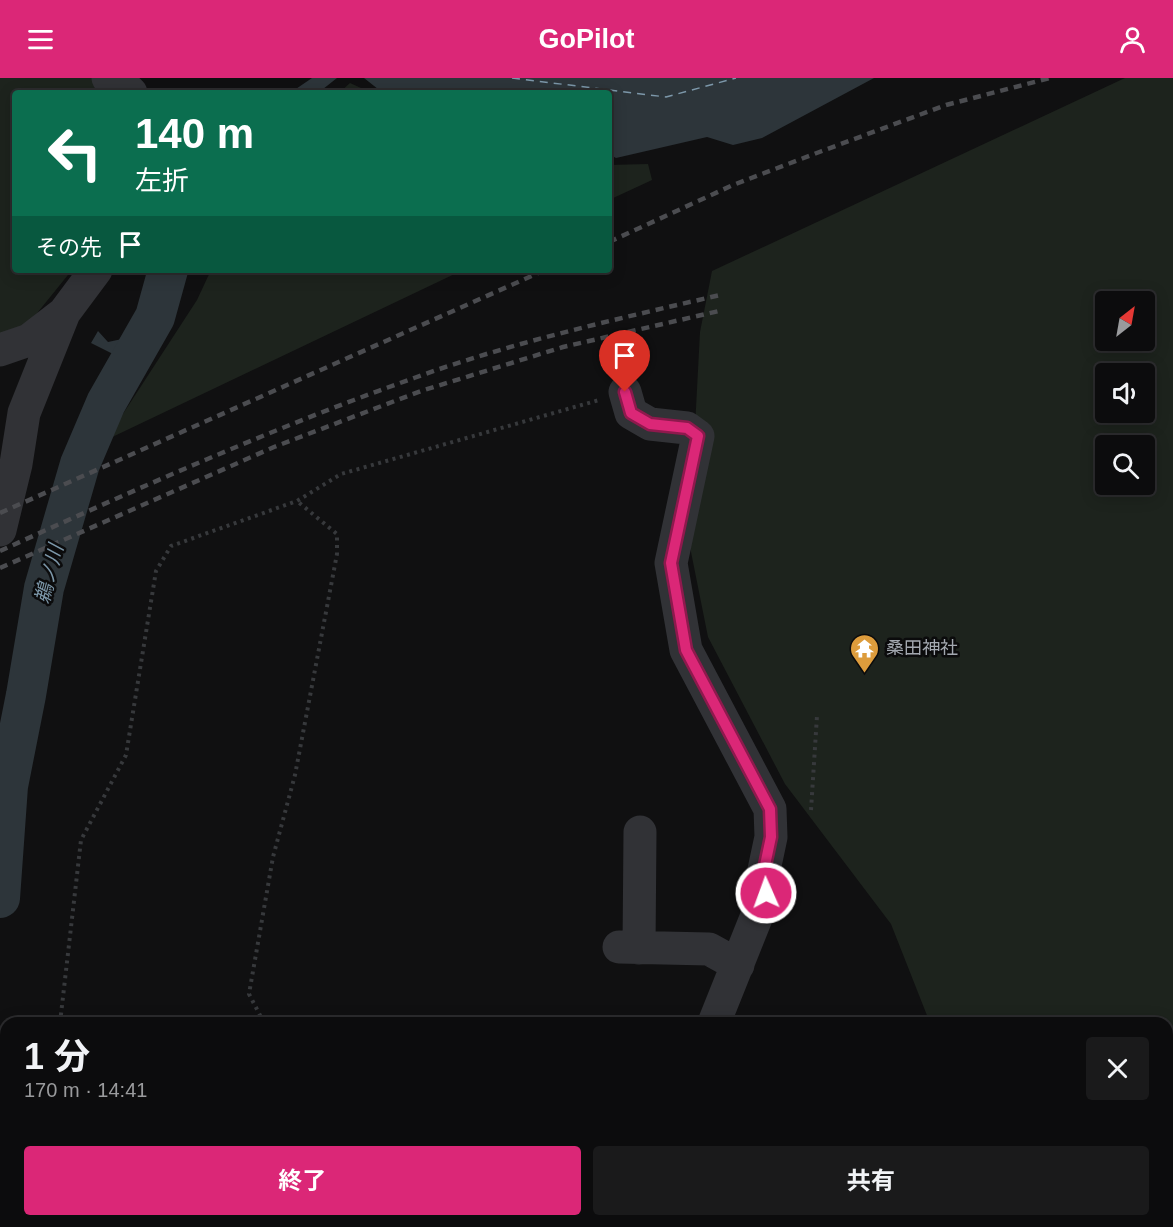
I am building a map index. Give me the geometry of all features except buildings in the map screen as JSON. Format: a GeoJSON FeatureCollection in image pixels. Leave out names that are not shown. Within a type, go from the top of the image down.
{"type":"FeatureCollection","features":[{"type":"Feature","properties":{"kind":"street"},"geometry":{"type":"LineString","coordinates":[[108,78],[128,90]]}},
{"type":"Feature","properties":{"kind":"street"},"geometry":{"type":"LineString","coordinates":[[0,530],[8,466],[24,413],[64,313],[94,273]]}},
{"type":"Feature","properties":{"kind":"street"},"geometry":{"type":"LineString","coordinates":[[0,350],[29,340],[64,313]]}},
{"type":"Feature","properties":{"kind":"street"},"geometry":{"type":"LineString","coordinates":[[625,392],[631,413],[650,424],[687,428],[698,436],[671,563],[686,650],[770,809],[771,837],[764,870],[766,893],[716,1017]]}},
{"type":"Feature","properties":{"kind":"street"},"geometry":{"type":"LineString","coordinates":[[640,832],[629,948],[709,949],[738,965]]}},
{"type":"Feature","properties":{"kind":"path"},"geometry":{"type":"LineString","coordinates":[[61,1017],[81,840],[126,755],[156,571],[171,546],[297,501],[341,474],[625,392]]}},
{"type":"Feature","properties":{"kind":"path"},"geometry":{"type":"LineString","coordinates":[[261,1017],[249,994],[273,857],[295,775],[337,554],[337,534],[297,501]]}},
{"type":"Feature","properties":{"kind":"path"},"geometry":{"type":"LineString","coordinates":[[811,810],[817,716]]}},
{"type":"Feature","properties":{"kind":"shaded area"},"geometry":{"type":"Polygon","coordinates":[[[0,78],[116,78],[129,90],[12,90],[12,273],[70,273],[21,333],[0,343],[0,78]]]}},
{"type":"Feature","properties":{"kind":"shaded area"},"geometry":{"type":"Polygon","coordinates":[[[312,78],[337,78],[322,90],[294,90],[312,78]]]}},
{"type":"Feature","properties":{"kind":"shaded area"},"geometry":{"type":"Polygon","coordinates":[[[364,78],[874,78],[762,138],[733,145],[707,137],[616,158],[612,156],[612,90],[379,90],[364,78]]]}},
{"type":"Feature","properties":{"kind":"shaded area"},"geometry":{"type":"Polygon","coordinates":[[[1125,78],[1173,78],[1173,1017],[928,1017],[891,924],[785,784],[708,637],[689,542],[700,332],[712,271],[1125,78]]]}},
{"type":"Feature","properties":{"kind":"shaded area"},"geometry":{"type":"Polygon","coordinates":[[[350,83],[365,90],[342,90],[350,83]]]}},
{"type":"Feature","properties":{"kind":"shaded area"},"geometry":{"type":"Polygon","coordinates":[[[648,164],[652,180],[612,199],[612,165],[648,164]]]}},
{"type":"Feature","properties":{"kind":"shaded area"},"geometry":{"type":"Polygon","coordinates":[[[163,273],[171,273],[162,316],[151,333],[147,371],[91,343],[98,331],[108,342],[131,339],[152,313],[163,273]]]}},
{"type":"Feature","properties":{"kind":"shaded area"},"geometry":{"type":"Polygon","coordinates":[[[210,273],[457,273],[106,440],[197,300],[210,273]]]}},
{"type":"Feature","properties":{"kind":"waterway","name":"鵜ノ川"},"geometry":{"type":"LineString","coordinates":[[0,898],[8,786],[44,588],[80,464],[106,403],[155,317],[167,273]]}},
{"type":"Feature","properties":{"kind":"ferry route"},"geometry":{"type":"LineString","coordinates":[[512,78],[609,90]]}},
{"type":"Feature","properties":{"kind":"ferry route"},"geometry":{"type":"LineString","coordinates":[[612,90],[666,97],[736,78]]}},
{"type":"Feature","properties":{"kind":"railway"},"geometry":{"type":"LineString","coordinates":[[612,241],[733,185],[822,151],[946,105],[1050,78]]}},
{"type":"Feature","properties":{"kind":"railway"},"geometry":{"type":"LineString","coordinates":[[0,513],[538,273]]}},
{"type":"Feature","properties":{"kind":"railway"},"geometry":{"type":"LineString","coordinates":[[0,551],[205,460],[309,417],[414,378],[527,342],[720,295]]}},
{"type":"Feature","properties":{"kind":"railway"},"geometry":{"type":"LineString","coordinates":[[0,568],[274,447],[421,391],[563,347],[719,311]]}},
{"type":"Feature","properties":{"kind":"place","name":"桑田神社"},"geometry":{"type":"Point","coordinates":[865,674]}},
{"type":"Feature","properties":{"kind":"route"},"geometry":{"type":"LineString","coordinates":[[625,392],[631,413],[650,424],[687,428],[698,436],[671,563],[686,650],[770,809],[771,837],[764,870],[766,893]]}}]}
